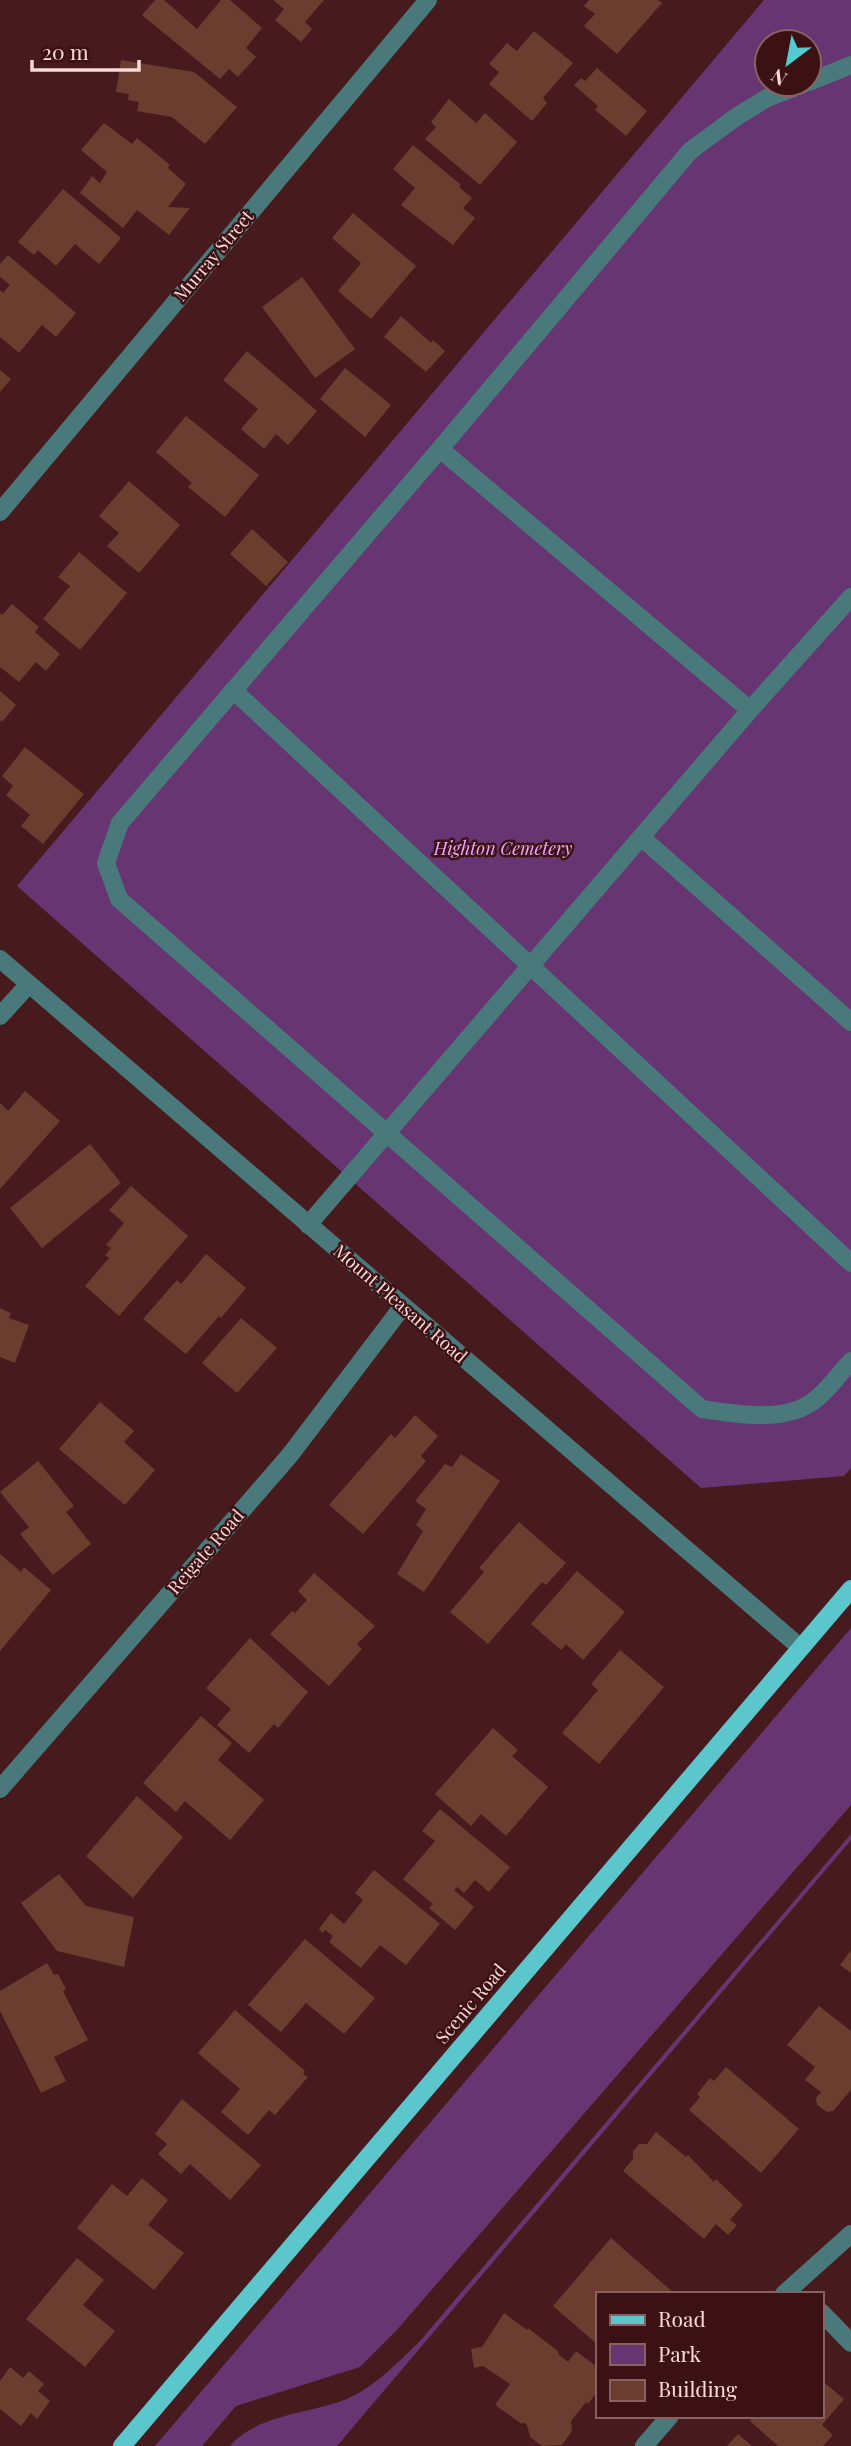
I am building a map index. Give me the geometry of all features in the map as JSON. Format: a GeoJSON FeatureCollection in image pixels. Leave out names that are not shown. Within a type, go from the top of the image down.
{"type":"FeatureCollection","features":[{"type":"Feature","properties":{"kind":"main road","name":"Scenic Road"},"geometry":{"type":"LineString","coordinates":[[122,2446],[851,1589]]}},
{"type":"Feature","properties":{"kind":"street","name":"Murray Street"},"geometry":{"type":"LineString","coordinates":[[0,512],[428,0]]}},
{"type":"Feature","properties":{"kind":"street"},"geometry":{"type":"LineString","coordinates":[[823,76],[851,65]]}},
{"type":"Feature","properties":{"kind":"street"},"geometry":{"type":"LineString","coordinates":[[767,98],[690,151],[440,449],[120,823],[106,863],[119,899],[702,1409],[741,1415],[792,1413],[811,1404],[851,1361]]}},
{"type":"Feature","properties":{"kind":"street"},"geometry":{"type":"LineString","coordinates":[[440,449],[750,710]]}},
{"type":"Feature","properties":{"kind":"street"},"geometry":{"type":"LineString","coordinates":[[308,1225],[750,710],[851,597]]}},
{"type":"Feature","properties":{"kind":"street"},"geometry":{"type":"LineString","coordinates":[[233,690],[851,1263]]}},
{"type":"Feature","properties":{"kind":"street"},"geometry":{"type":"LineString","coordinates":[[641,837],[851,1022]]}},
{"type":"Feature","properties":{"kind":"street","name":"Mount Pleasant Road"},"geometry":{"type":"LineString","coordinates":[[0,959],[801,1648]]}},
{"type":"Feature","properties":{"kind":"street"},"geometry":{"type":"LineString","coordinates":[[0,1016],[29,984]]}},
{"type":"Feature","properties":{"kind":"street","name":"Reigate Road"},"geometry":{"type":"LineString","coordinates":[[0,1789],[290,1455],[403,1306]]}},
{"type":"Feature","properties":{"kind":"street"},"geometry":{"type":"LineString","coordinates":[[794,2290],[851,2234]]}},
{"type":"Feature","properties":{"kind":"street"},"geometry":{"type":"LineString","coordinates":[[823,2314],[851,2343]]}},
{"type":"Feature","properties":{"kind":"street"},"geometry":{"type":"LineString","coordinates":[[644,2446],[668,2418]]}},
{"type":"Feature","properties":{"kind":"green space","name":"Highton Cemetery"},"geometry":{"type":"Polygon","coordinates":[[[764,0],[851,0],[851,1468],[844,1476],[701,1488],[17,886],[764,0]]]}},
{"type":"Feature","properties":{"kind":"green space"},"geometry":{"type":"Polygon","coordinates":[[[851,1628],[851,1805],[396,2331],[360,2367],[236,2406],[202,2446],[155,2446],[851,1628]]]}},
{"type":"Feature","properties":{"kind":"green space"},"geometry":{"type":"Polygon","coordinates":[[[851,1834],[851,1840],[337,2446],[230,2446],[255,2427],[359,2393],[387,2372],[420,2341],[851,1834]]]}},
{"type":"Feature","properties":{"kind":"building"},"geometry":{"type":"Polygon","coordinates":[[[155,0],[164,0],[197,29],[221,0],[230,0],[262,28],[246,48],[256,57],[238,77],[229,69],[220,79],[142,15],[155,0]]]}},
{"type":"Feature","properties":{"kind":"building"},"geometry":{"type":"Polygon","coordinates":[[[273,0],[324,0],[305,22],[312,29],[301,42],[275,20],[284,9],[273,0]]]}},
{"type":"Feature","properties":{"kind":"building"},"geometry":{"type":"Polygon","coordinates":[[[589,0],[658,0],[662,3],[617,54],[584,26],[595,14],[584,6],[589,0]]]}},
{"type":"Feature","properties":{"kind":"building"},"geometry":{"type":"Polygon","coordinates":[[[534,31],[573,63],[543,98],[547,103],[532,121],[489,84],[499,72],[489,64],[507,43],[517,51],[534,31]]]}},
{"type":"Feature","properties":{"kind":"building"},"geometry":{"type":"Polygon","coordinates":[[[121,60],[194,72],[237,107],[205,144],[172,117],[137,111],[139,102],[128,100],[129,94],[116,92],[121,60]]]}},
{"type":"Feature","properties":{"kind":"building"},"geometry":{"type":"Polygon","coordinates":[[[597,68],[647,111],[626,136],[595,110],[598,106],[574,85],[581,78],[585,81],[597,68]]]}},
{"type":"Feature","properties":{"kind":"building"},"geometry":{"type":"Polygon","coordinates":[[[449,99],[476,123],[485,113],[517,142],[480,185],[425,139],[436,127],[431,122],[449,99]]]}},
{"type":"Feature","properties":{"kind":"building"},"geometry":{"type":"Polygon","coordinates":[[[104,123],[132,144],[137,138],[170,165],[168,168],[186,184],[168,207],[190,208],[169,235],[137,210],[123,228],[80,193],[92,176],[100,183],[107,172],[81,150],[104,123]]]}},
{"type":"Feature","properties":{"kind":"building"},"geometry":{"type":"Polygon","coordinates":[[[413,145],[461,185],[459,187],[472,198],[463,208],[475,218],[453,245],[401,205],[415,188],[393,169],[413,145]]]}},
{"type":"Feature","properties":{"kind":"building"},"geometry":{"type":"Polygon","coordinates":[[[63,189],[121,238],[99,264],[75,244],[56,266],[38,250],[34,255],[18,242],[63,189]]]}},
{"type":"Feature","properties":{"kind":"building"},"geometry":{"type":"Polygon","coordinates":[[[353,213],[416,266],[371,319],[338,291],[361,263],[332,238],[353,213]]]}},
{"type":"Feature","properties":{"kind":"building"},"geometry":{"type":"Polygon","coordinates":[[[8,255],[76,313],[56,337],[42,325],[19,353],[0,337],[0,290],[3,293],[10,285],[0,277],[0,264],[8,255]]]}},
{"type":"Feature","properties":{"kind":"building"},"geometry":{"type":"Polygon","coordinates":[[[302,277],[355,349],[315,378],[262,307],[302,277]]]}},
{"type":"Feature","properties":{"kind":"building"},"geometry":{"type":"Polygon","coordinates":[[[401,316],[431,343],[433,340],[445,351],[426,372],[384,337],[401,316]]]}},
{"type":"Feature","properties":{"kind":"building"},"geometry":{"type":"Polygon","coordinates":[[[247,351],[317,411],[288,445],[276,434],[264,449],[241,429],[258,409],[223,380],[247,351]]]}},
{"type":"Feature","properties":{"kind":"building"},"geometry":{"type":"Polygon","coordinates":[[[345,368],[391,405],[365,437],[320,399],[345,368]]]}},
{"type":"Feature","properties":{"kind":"building"},"geometry":{"type":"Polygon","coordinates":[[[0,370],[11,379],[0,392],[0,370]]]}},
{"type":"Feature","properties":{"kind":"building"},"geometry":{"type":"Polygon","coordinates":[[[186,416],[259,475],[225,517],[188,487],[192,483],[156,452],[186,416]]]}},
{"type":"Feature","properties":{"kind":"building"},"geometry":{"type":"Polygon","coordinates":[[[129,481],[180,525],[139,573],[107,546],[119,533],[99,516],[129,481]]]}},
{"type":"Feature","properties":{"kind":"building"},"geometry":{"type":"Polygon","coordinates":[[[252,529],[288,562],[266,586],[230,554],[252,529]]]}},
{"type":"Feature","properties":{"kind":"building"},"geometry":{"type":"Polygon","coordinates":[[[79,552],[127,593],[80,650],[43,619],[70,586],[58,577],[79,552]]]}},
{"type":"Feature","properties":{"kind":"building"},"geometry":{"type":"Polygon","coordinates":[[[12,604],[39,627],[35,632],[60,654],[46,671],[36,662],[19,682],[0,667],[0,613],[2,615],[12,604]]]}},
{"type":"Feature","properties":{"kind":"building"},"geometry":{"type":"Polygon","coordinates":[[[0,691],[16,705],[2,722],[0,720],[0,691]]]}},
{"type":"Feature","properties":{"kind":"building"},"geometry":{"type":"Polygon","coordinates":[[[25,747],[84,794],[43,844],[21,826],[30,815],[6,795],[13,786],[2,776],[25,747]]]}},
{"type":"Feature","properties":{"kind":"building"},"geometry":{"type":"Polygon","coordinates":[[[25,1091],[60,1121],[0,1189],[0,1103],[8,1111],[25,1091]]]}},
{"type":"Feature","properties":{"kind":"building"},"geometry":{"type":"Polygon","coordinates":[[[90,1144],[121,1183],[42,1248],[10,1208],[90,1144]]]}},
{"type":"Feature","properties":{"kind":"building"},"geometry":{"type":"Polygon","coordinates":[[[131,1186],[188,1236],[119,1316],[85,1286],[109,1258],[105,1255],[111,1248],[106,1245],[124,1223],[109,1210],[131,1186]]]}},
{"type":"Feature","properties":{"kind":"building"},"geometry":{"type":"Polygon","coordinates":[[[206,1254],[246,1288],[186,1354],[143,1319],[177,1280],[181,1284],[206,1254]]]}},
{"type":"Feature","properties":{"kind":"building"},"geometry":{"type":"Polygon","coordinates":[[[0,1308],[11,1313],[9,1318],[29,1325],[15,1363],[0,1357],[0,1308]]]}},
{"type":"Feature","properties":{"kind":"building"},"geometry":{"type":"Polygon","coordinates":[[[241,1318],[277,1348],[237,1393],[202,1363],[241,1318]]]}},
{"type":"Feature","properties":{"kind":"building"},"geometry":{"type":"Polygon","coordinates":[[[100,1402],[134,1431],[124,1442],[155,1470],[125,1505],[59,1449],[100,1402]]]}},
{"type":"Feature","properties":{"kind":"building"},"geometry":{"type":"Polygon","coordinates":[[[415,1415],[438,1436],[421,1456],[426,1461],[363,1534],[329,1505],[391,1434],[395,1438],[415,1415]]]}},
{"type":"Feature","properties":{"kind":"building"},"geometry":{"type":"Polygon","coordinates":[[[461,1454],[500,1481],[424,1592],[397,1574],[423,1531],[416,1525],[426,1509],[415,1501],[445,1464],[452,1467],[461,1454]]]}},
{"type":"Feature","properties":{"kind":"building"},"geometry":{"type":"Polygon","coordinates":[[[38,1461],[74,1506],[66,1512],[91,1544],[53,1575],[20,1534],[29,1527],[0,1492],[38,1461]]]}},
{"type":"Feature","properties":{"kind":"building"},"geometry":{"type":"Polygon","coordinates":[[[519,1522],[566,1563],[546,1585],[542,1582],[488,1644],[450,1612],[484,1572],[479,1568],[519,1522]]]}},
{"type":"Feature","properties":{"kind":"building"},"geometry":{"type":"Polygon","coordinates":[[[0,1554],[21,1572],[24,1567],[51,1590],[0,1651],[0,1554]]]}},
{"type":"Feature","properties":{"kind":"building"},"geometry":{"type":"Polygon","coordinates":[[[577,1571],[625,1612],[583,1660],[566,1644],[561,1650],[531,1624],[577,1571]]]}},
{"type":"Feature","properties":{"kind":"building"},"geometry":{"type":"Polygon","coordinates":[[[314,1573],[375,1626],[357,1644],[362,1649],[329,1686],[270,1634],[307,1600],[298,1591],[314,1573]]]}},
{"type":"Feature","properties":{"kind":"building"},"geometry":{"type":"Polygon","coordinates":[[[250,1638],[308,1692],[278,1728],[274,1724],[249,1753],[217,1725],[231,1709],[206,1688],[250,1638]]]}},
{"type":"Feature","properties":{"kind":"building"},"geometry":{"type":"Polygon","coordinates":[[[620,1650],[664,1687],[599,1764],[562,1733],[598,1690],[591,1684],[620,1650]]]}},
{"type":"Feature","properties":{"kind":"building"},"geometry":{"type":"Polygon","coordinates":[[[201,1716],[232,1743],[218,1760],[264,1800],[230,1840],[185,1801],[176,1812],[143,1783],[201,1716]]]}},
{"type":"Feature","properties":{"kind":"building"},"geometry":{"type":"Polygon","coordinates":[[[493,1728],[518,1750],[512,1756],[548,1787],[506,1836],[481,1814],[471,1826],[435,1794],[493,1728]]]}},
{"type":"Feature","properties":{"kind":"building"},"geometry":{"type":"Polygon","coordinates":[[[137,1796],[183,1837],[133,1898],[86,1856],[137,1796]]]}},
{"type":"Feature","properties":{"kind":"building"},"geometry":{"type":"Polygon","coordinates":[[[440,1809],[510,1867],[489,1892],[475,1880],[464,1893],[457,1887],[454,1890],[474,1907],[455,1930],[429,1908],[433,1904],[403,1879],[435,1841],[422,1831],[440,1809]]]}},
{"type":"Feature","properties":{"kind":"building"},"geometry":{"type":"Polygon","coordinates":[[[374,1870],[440,1924],[406,1965],[380,1945],[361,1968],[329,1942],[333,1936],[325,1930],[322,1933],[319,1929],[331,1913],[344,1924],[363,1900],[355,1893],[374,1870]]]}},
{"type":"Feature","properties":{"kind":"building"},"geometry":{"type":"Polygon","coordinates":[[[59,1874],[86,1906],[134,1917],[124,1967],[57,1951],[21,1903],[59,1874]]]}},
{"type":"Feature","properties":{"kind":"building"},"geometry":{"type":"Polygon","coordinates":[[[305,1939],[375,1998],[344,2034],[306,2003],[281,2032],[248,2005],[305,1939]]]}},
{"type":"Feature","properties":{"kind":"building"},"geometry":{"type":"Polygon","coordinates":[[[851,1950],[851,1973],[840,1965],[851,1950]]]}},
{"type":"Feature","properties":{"kind":"building"},"geometry":{"type":"Polygon","coordinates":[[[47,1963],[54,1975],[58,1974],[66,1989],[63,1991],[88,2040],[54,2057],[66,2081],[41,2093],[0,2011],[0,1991],[47,1963]]]}},
{"type":"Feature","properties":{"kind":"building"},"geometry":{"type":"Polygon","coordinates":[[[819,2006],[851,2031],[851,2090],[833,2111],[827,2112],[817,2105],[816,2098],[821,2092],[805,2080],[815,2067],[787,2045],[819,2006]]]}},
{"type":"Feature","properties":{"kind":"building"},"geometry":{"type":"Polygon","coordinates":[[[235,2010],[305,2071],[303,2074],[308,2077],[275,2115],[269,2110],[248,2135],[221,2112],[240,2089],[198,2053],[235,2010]]]}},
{"type":"Feature","properties":{"kind":"building"},"geometry":{"type":"Polygon","coordinates":[[[726,2067],[799,2129],[761,2173],[689,2110],[710,2078],[714,2081],[726,2067]]]}},
{"type":"Feature","properties":{"kind":"building"},"geometry":{"type":"Polygon","coordinates":[[[182,2099],[261,2165],[230,2200],[190,2164],[181,2174],[158,2154],[167,2144],[155,2134],[182,2099]]]}},
{"type":"Feature","properties":{"kind":"building"},"geometry":{"type":"Polygon","coordinates":[[[656,2132],[686,2157],[688,2155],[714,2182],[716,2179],[743,2205],[730,2220],[737,2225],[728,2235],[716,2224],[704,2239],[623,2171],[633,2159],[633,2151],[639,2144],[647,2144],[656,2132]]]}},
{"type":"Feature","properties":{"kind":"building"},"geometry":{"type":"Polygon","coordinates":[[[142,2178],[168,2200],[148,2225],[184,2253],[154,2290],[77,2228],[112,2184],[127,2196],[142,2178]]]}},
{"type":"Feature","properties":{"kind":"building"},"geometry":{"type":"Polygon","coordinates":[[[611,2238],[673,2292],[596,2292],[596,2343],[553,2306],[611,2238]]]}},
{"type":"Feature","properties":{"kind":"building"},"geometry":{"type":"Polygon","coordinates":[[[77,2258],[104,2280],[83,2305],[115,2331],[85,2367],[26,2319],[77,2258]]]}},
{"type":"Feature","properties":{"kind":"building"},"geometry":{"type":"Polygon","coordinates":[[[504,2313],[527,2330],[528,2328],[568,2362],[576,2351],[596,2366],[596,2393],[571,2421],[572,2431],[562,2445],[542,2446],[530,2437],[527,2425],[495,2405],[510,2384],[483,2366],[474,2368],[471,2349],[482,2347],[504,2313]]]}},
{"type":"Feature","properties":{"kind":"building"},"geometry":{"type":"Polygon","coordinates":[[[10,2367],[23,2378],[29,2371],[44,2384],[38,2391],[50,2401],[37,2419],[31,2413],[21,2426],[0,2409],[0,2381],[10,2367]]]}},
{"type":"Feature","properties":{"kind":"building"},"geometry":{"type":"Polygon","coordinates":[[[823,2382],[844,2399],[822,2425],[833,2435],[823,2446],[778,2446],[750,2421],[752,2418],[823,2418],[823,2382]]]}},
{"type":"Feature","properties":{"kind":"building"},"geometry":{"type":"Polygon","coordinates":[[[738,2434],[752,2446],[727,2446],[738,2434]]]}}]}
